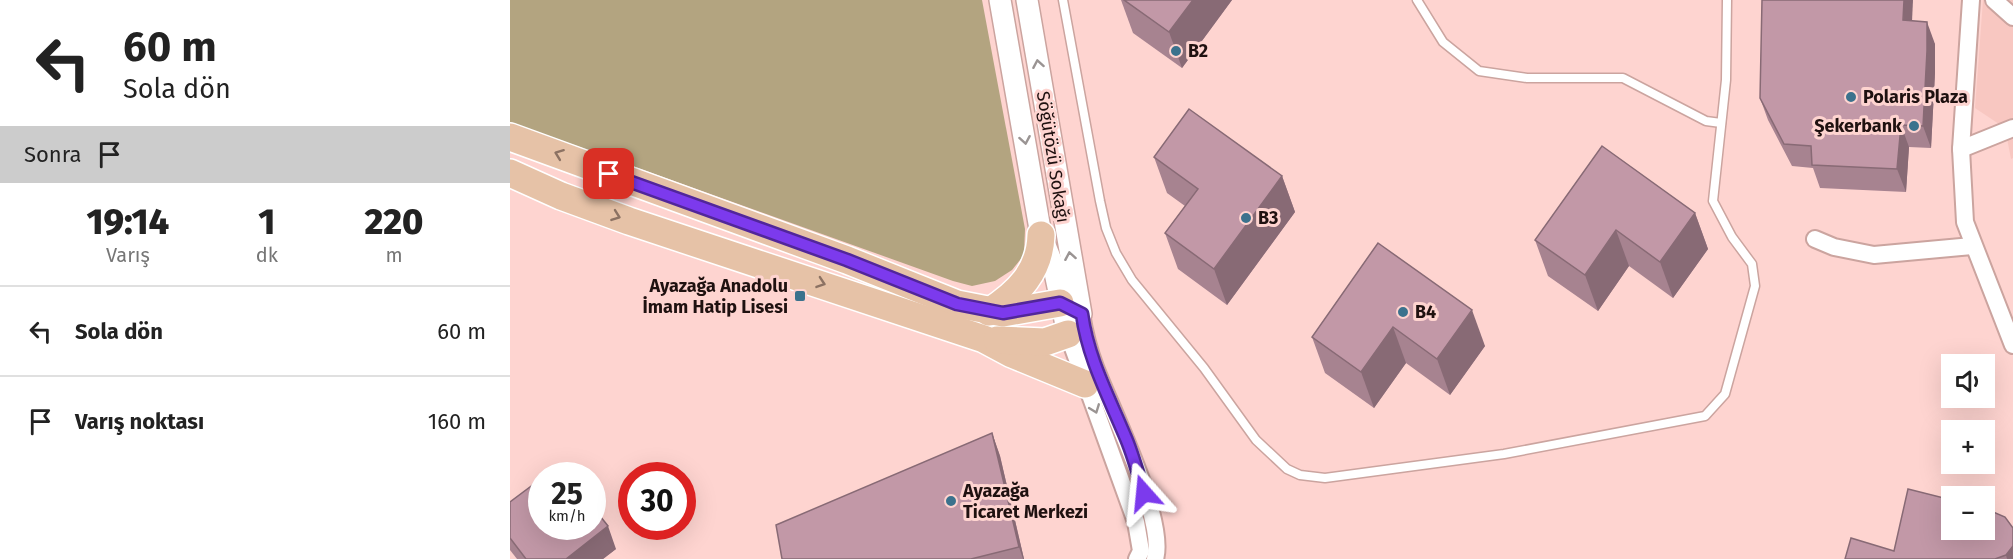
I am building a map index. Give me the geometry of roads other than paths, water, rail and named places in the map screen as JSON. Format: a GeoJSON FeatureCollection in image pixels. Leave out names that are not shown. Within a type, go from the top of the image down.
{"type":"FeatureCollection","features":[{"type":"Feature","properties":{"kind":"main road"},"geometry":{"type":"LineString","coordinates":[[510,138],[847,260],[957,304],[989,312],[1019,311],[1070,317]]}},
{"type":"Feature","properties":{"kind":"main road"},"geometry":{"type":"LineString","coordinates":[[510,173],[561,196],[984,339],[1012,354],[1085,384]]}},
{"type":"Feature","properties":{"kind":"main road"},"geometry":{"type":"LineString","coordinates":[[510,189],[561,196]]}},
{"type":"Feature","properties":{"kind":"main road"},"geometry":{"type":"LineString","coordinates":[[989,312],[1020,289],[1031,274],[1038,262],[1041,235]]}},
{"type":"Feature","properties":{"kind":"main road"},"geometry":{"type":"LineString","coordinates":[[984,339],[1045,342],[1070,317]]}},
{"type":"Feature","properties":{"kind":"street","name":"Söğütözü Sokağı"},"geometry":{"type":"LineString","coordinates":[[1000,0],[1041,235],[1070,317]]}},
{"type":"Feature","properties":{"kind":"street","name":"Söğütözü Sokağı"},"geometry":{"type":"LineString","coordinates":[[1027,0],[1070,317]]}},
{"type":"Feature","properties":{"kind":"street"},"geometry":{"type":"LineString","coordinates":[[1971,0],[1960,149],[1965,222],[1972,246],[2013,345]]}},
{"type":"Feature","properties":{"kind":"street"},"geometry":{"type":"LineString","coordinates":[[1994,0],[2013,17]]}},
{"type":"Feature","properties":{"kind":"street"},"geometry":{"type":"LineString","coordinates":[[1960,149],[2013,128]]}},
{"type":"Feature","properties":{"kind":"street"},"geometry":{"type":"LineString","coordinates":[[1815,239],[1834,247],[1875,255],[1972,246]]}},
{"type":"Feature","properties":{"kind":"street"},"geometry":{"type":"LineString","coordinates":[[1070,317],[1085,384],[1136,522],[1141,551],[1137,559]]}},
{"type":"Feature","properties":{"kind":"street"},"geometry":{"type":"LineString","coordinates":[[1070,317],[1085,339],[1095,369],[1126,439],[1154,525],[1155,559]]}},
{"type":"Feature","properties":{"kind":"lane"},"geometry":{"type":"LineString","coordinates":[[1063,0],[1100,201],[1106,228],[1116,253],[1132,280],[1204,368],[1268,454],[1300,475],[1325,478],[1504,453],[1705,416],[1725,394],[1755,286],[1752,264],[1732,237],[1713,201],[1726,80],[1728,0]]}},
{"type":"Feature","properties":{"kind":"lane"},"geometry":{"type":"LineString","coordinates":[[1417,0],[1443,42],[1479,71],[1527,78],[1623,78],[1706,121],[1721,123]]}},
{"type":"Feature","properties":{"kind":"place","name":"B2"},"geometry":{"type":"Point","coordinates":[1176,51]}},
{"type":"Feature","properties":{"kind":"place","name":"Polaris Plaza"},"geometry":{"type":"Point","coordinates":[1851,97]}},
{"type":"Feature","properties":{"kind":"place","name":"Şekerbank"},"geometry":{"type":"Point","coordinates":[1914,126]}},
{"type":"Feature","properties":{"kind":"place","name":"B3"},"geometry":{"type":"Point","coordinates":[1246,218]}},
{"type":"Feature","properties":{"kind":"place","name":"Ayazağa Anadolu İmam Hatip Lisesi"},"geometry":{"type":"Point","coordinates":[800,296]}},
{"type":"Feature","properties":{"kind":"place","name":"B4"},"geometry":{"type":"Point","coordinates":[1403,312]}},
{"type":"Feature","properties":{"kind":"place","name":"Ayazağa Ticaret Merkezi"},"geometry":{"type":"Point","coordinates":[951,501]}}]}
